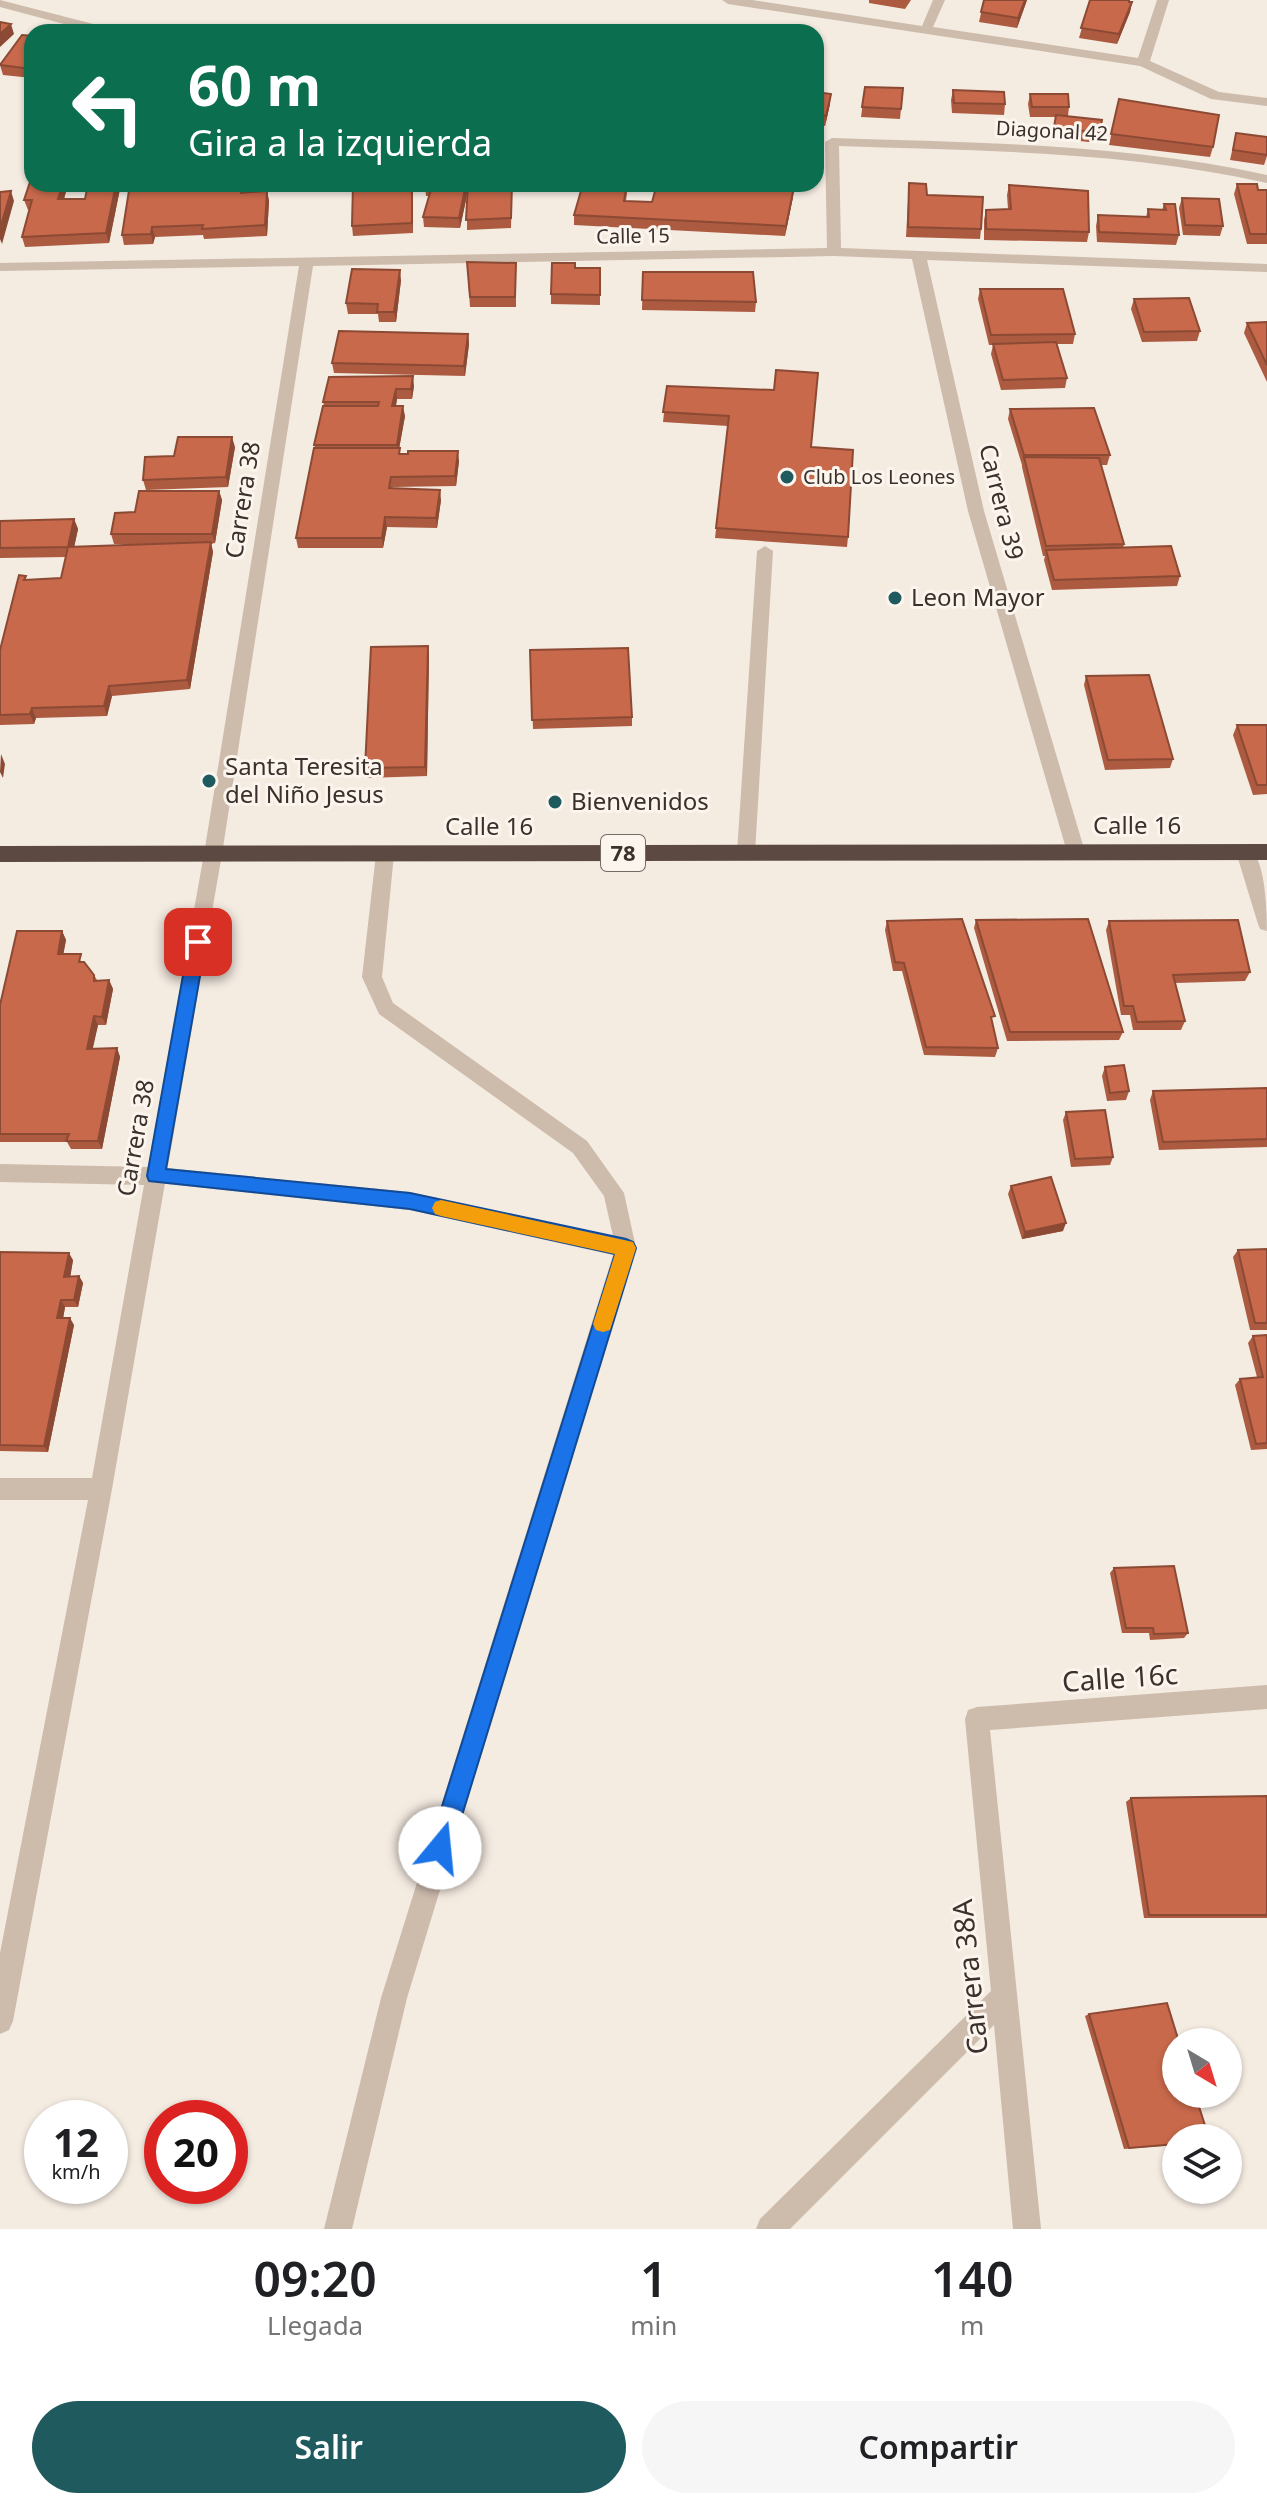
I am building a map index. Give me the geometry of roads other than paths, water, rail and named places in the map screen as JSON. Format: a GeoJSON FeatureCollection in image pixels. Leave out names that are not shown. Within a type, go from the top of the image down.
{"type":"FeatureCollection","features":[{"type":"Feature","properties":{"kind":"highway","name":"Calle 16"},"geometry":{"type":"LineString","coordinates":[[0,854],[1256,852]]}},
{"type":"Feature","properties":{"kind":"street"},"geometry":{"type":"LineString","coordinates":[[728,0],[1143,63],[1216,96],[1267,102]]}},
{"type":"Feature","properties":{"kind":"street"},"geometry":{"type":"LineString","coordinates":[[926,30],[939,0]]}},
{"type":"Feature","properties":{"kind":"street"},"geometry":{"type":"LineString","coordinates":[[1143,63],[1163,0]]}},
{"type":"Feature","properties":{"kind":"street"},"geometry":{"type":"LineString","coordinates":[[0,3],[79,24]]}},
{"type":"Feature","properties":{"kind":"street","name":"Diagonal 42"},"geometry":{"type":"LineString","coordinates":[[834,252],[832,142],[1100,152],[1219,167],[1267,179]]}},
{"type":"Feature","properties":{"kind":"street","name":"Calle 15"},"geometry":{"type":"LineString","coordinates":[[0,267],[834,252],[1267,268]]}},
{"type":"Feature","properties":{"kind":"street","name":"Carrera 39"},"geometry":{"type":"LineString","coordinates":[[918,253],[976,511],[1076,852]]}},
{"type":"Feature","properties":{"kind":"street","name":"Carrera 38"},"geometry":{"type":"LineString","coordinates":[[0,2021],[9,1919],[101,1489],[213,854],[307,262]]}},
{"type":"Feature","properties":{"kind":"street"},"geometry":{"type":"LineString","coordinates":[[746,853],[765,551]]}},
{"type":"Feature","properties":{"kind":"street"},"geometry":{"type":"LineString","coordinates":[[1256,852],[1267,924]]}},
{"type":"Feature","properties":{"kind":"street"},"geometry":{"type":"LineString","coordinates":[[338,2229],[394,1998],[626,1248],[614,1193],[580,1147],[386,1008],[372,977],[385,854]]}},
{"type":"Feature","properties":{"kind":"street"},"geometry":{"type":"LineString","coordinates":[[0,1173],[156,1176],[410,1201],[626,1248]]}},
{"type":"Feature","properties":{"kind":"street"},"geometry":{"type":"LineString","coordinates":[[0,1489],[101,1489]]}},
{"type":"Feature","properties":{"kind":"street","name":"Calle 16c"},"geometry":{"type":"LineString","coordinates":[[977,1719],[1267,1697]]}},
{"type":"Feature","properties":{"kind":"street","name":"Carrera 38A"},"geometry":{"type":"LineString","coordinates":[[977,1719],[1027,2229]]}},
{"type":"Feature","properties":{"kind":"street"},"geometry":{"type":"LineString","coordinates":[[770,2229],[1004,1996]]}},
{"type":"Feature","properties":{"kind":"place","name":"Club Los Leones"},"geometry":{"type":"Point","coordinates":[787,477]}},
{"type":"Feature","properties":{"kind":"place","name":"Leon Mayor"},"geometry":{"type":"Point","coordinates":[895,598]}},
{"type":"Feature","properties":{"kind":"place","name":"Santa Teresita del Niño Jesus"},"geometry":{"type":"Point","coordinates":[209,781]}},
{"type":"Feature","properties":{"kind":"place","name":"Bienvenidos"},"geometry":{"type":"Point","coordinates":[555,802]}}]}
